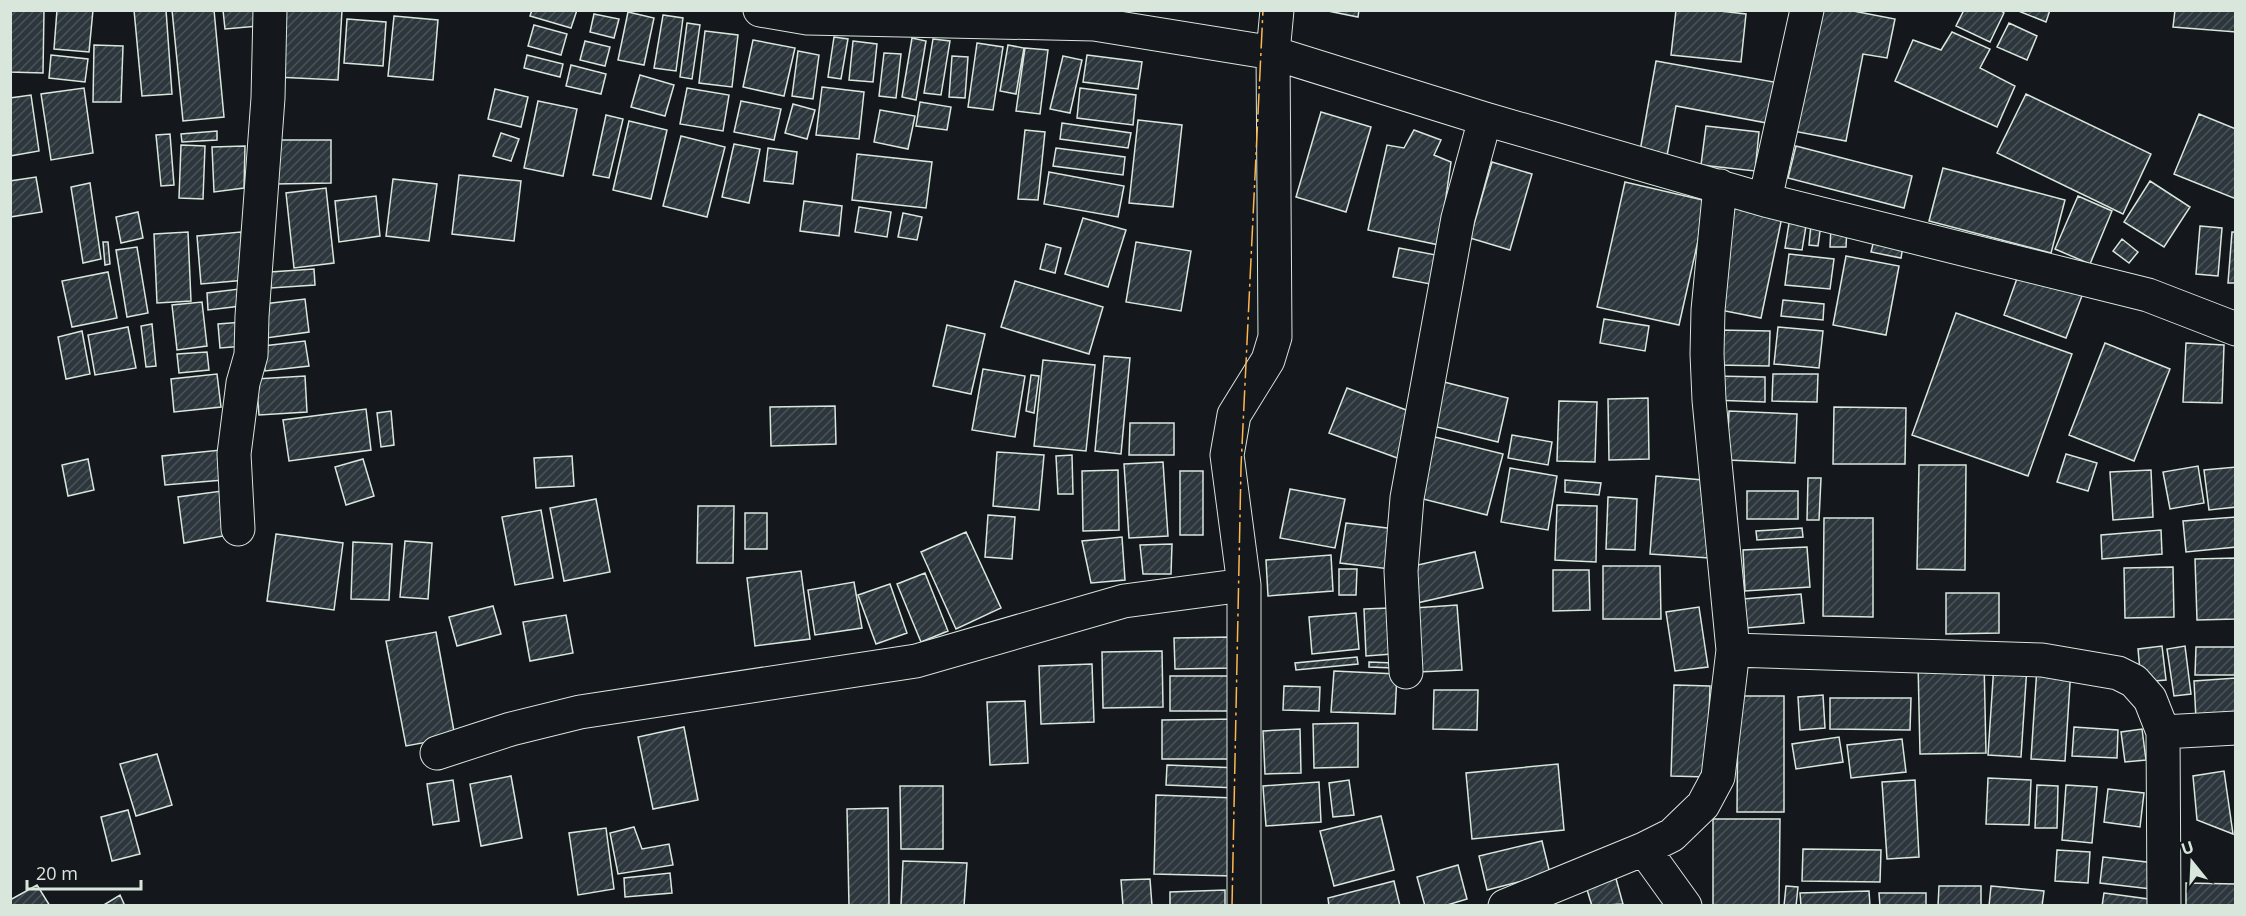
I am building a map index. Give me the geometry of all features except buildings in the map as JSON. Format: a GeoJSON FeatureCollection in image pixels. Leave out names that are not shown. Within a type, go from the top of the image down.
{"type":"FeatureCollection","features":[{"type":"Feature","properties":{"kind":"street"},"geometry":{"type":"LineString","coordinates":[[238,529],[234,454],[243,383],[251,355],[268,98],[270,10]]}},
{"type":"Feature","properties":{"kind":"street"},"geometry":{"type":"LineString","coordinates":[[760,10],[807,18],[1094,24],[1273,53],[1485,119],[1765,200],[2148,295],[2235,329]]}},
{"type":"Feature","properties":{"kind":"street"},"geometry":{"type":"LineString","coordinates":[[1244,906],[1244,585],[1227,455],[1234,415],[1268,360],[1275,337],[1273,53],[1277,10]]}},
{"type":"Feature","properties":{"kind":"street"},"geometry":{"type":"LineString","coordinates":[[1765,200],[1807,10]]}},
{"type":"Feature","properties":{"kind":"street"},"geometry":{"type":"LineString","coordinates":[[1406,672],[1401,571],[1407,498],[1456,227],[1485,119]]}},
{"type":"Feature","properties":{"kind":"street"},"geometry":{"type":"LineString","coordinates":[[1505,906],[1644,849],[1672,835],[1703,806],[1718,777],[1733,650],[1709,400],[1707,354],[1708,310],[1720,186]]}},
{"type":"Feature","properties":{"kind":"street"},"geometry":{"type":"LineString","coordinates":[[437,753],[511,729],[580,712],[916,661],[1124,601],[1244,585]]}},
{"type":"Feature","properties":{"kind":"street"},"geometry":{"type":"LineString","coordinates":[[1733,650],[2042,660],[2118,673],[2134,681],[2150,699],[2163,732],[2164,906]]}},
{"type":"Feature","properties":{"kind":"street"},"geometry":{"type":"LineString","coordinates":[[2163,732],[2235,728]]}},
{"type":"Feature","properties":{"kind":"street"},"geometry":{"type":"LineString","coordinates":[[1644,849],[1684,906]]}},
{"type":"Feature","properties":{"kind":"power"},"geometry":{"type":"LineString","coordinates":[[1232,906],[1241,467],[1263,10]]}}]}
